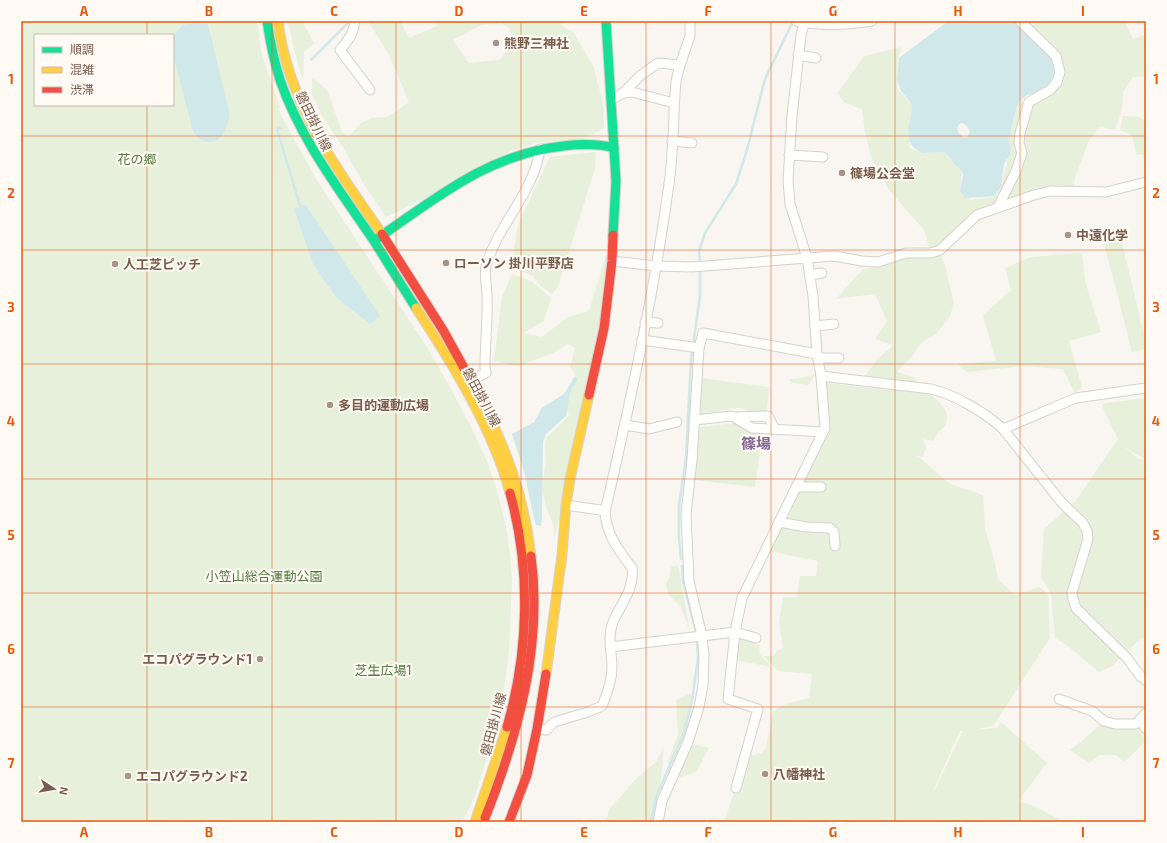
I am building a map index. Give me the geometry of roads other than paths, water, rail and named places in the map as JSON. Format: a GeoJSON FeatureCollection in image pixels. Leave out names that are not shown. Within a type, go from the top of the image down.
{"type":"FeatureCollection","features":[{"type":"Feature","properties":{"kind":"main road","name":"磐田掛川線"},"geometry":{"type":"LineString","coordinates":[[267,21],[273,54],[282,83],[298,120],[324,167],[374,241],[476,409],[508,486],[516,515],[525,594],[522,658],[506,735],[474,822]]}},
{"type":"Feature","properties":{"kind":"main road","name":"磐田掛川線"},"geometry":{"type":"LineString","coordinates":[[278,21],[287,64],[295,89],[308,118],[320,141],[383,235],[441,328],[471,380],[495,427],[517,482],[527,524],[534,572],[534,632],[527,685],[512,746],[484,822]]}},
{"type":"Feature","properties":{"kind":"main road"},"geometry":{"type":"LineString","coordinates":[[509,822],[527,775],[537,729],[552,634],[562,555],[566,505],[572,471],[604,328],[612,261],[616,181],[606,21]]}},
{"type":"Feature","properties":{"kind":"main road"},"geometry":{"type":"LineString","coordinates":[[374,241],[456,185],[508,158],[540,149],[582,144],[603,144],[614,148]]}},
{"type":"Feature","properties":{"kind":"street"},"geometry":{"type":"LineString","coordinates":[[354,21],[355,24],[348,39],[340,50],[370,90]]}},
{"type":"Feature","properties":{"kind":"street"},"geometry":{"type":"LineString","coordinates":[[537,729],[547,730],[554,722],[588,712],[602,706],[608,690],[612,668],[610,647],[612,623],[628,595],[633,573],[632,568],[613,541],[606,524],[606,512],[646,322],[656,266],[669,182],[676,81],[690,36],[690,21]]}},
{"type":"Feature","properties":{"kind":"street"},"geometry":{"type":"LineString","coordinates":[[736,788],[758,709],[728,699],[735,632],[742,598],[825,428],[810,275],[807,258],[790,204],[788,181],[792,116],[802,22],[847,24],[872,21]]}},
{"type":"Feature","properties":{"kind":"street"},"geometry":{"type":"LineString","coordinates":[[998,208],[1016,171],[1022,153],[1019,143],[1020,133],[1029,102],[1050,90],[1057,82],[1060,72],[1056,56],[1020,21]]}},
{"type":"Feature","properties":{"kind":"street"},"geometry":{"type":"LineString","coordinates":[[798,55],[816,58]]}},
{"type":"Feature","properties":{"kind":"street"},"geometry":{"type":"LineString","coordinates":[[611,100],[623,93],[642,75],[658,63],[680,65]]}},
{"type":"Feature","properties":{"kind":"street"},"geometry":{"type":"LineString","coordinates":[[623,93],[632,92],[674,103]]}},
{"type":"Feature","properties":{"kind":"street"},"geometry":{"type":"LineString","coordinates":[[672,141],[692,143]]}},
{"type":"Feature","properties":{"kind":"street"},"geometry":{"type":"LineString","coordinates":[[471,380],[486,373],[487,295],[484,276],[486,265],[498,237],[533,178],[539,162],[540,149]]}},
{"type":"Feature","properties":{"kind":"street"},"geometry":{"type":"LineString","coordinates":[[789,155],[824,157]]}},
{"type":"Feature","properties":{"kind":"street"},"geometry":{"type":"LineString","coordinates":[[612,261],[656,266],[692,267],[834,256],[878,262],[906,253],[931,253],[940,250],[977,215],[1050,191],[1106,192],[1146,182]]}},
{"type":"Feature","properties":{"kind":"street"},"geometry":{"type":"LineString","coordinates":[[810,275],[822,273]]}},
{"type":"Feature","properties":{"kind":"street"},"geometry":{"type":"LineString","coordinates":[[646,322],[658,323]]}},
{"type":"Feature","properties":{"kind":"street"},"geometry":{"type":"LineString","coordinates":[[815,326],[834,324]]}},
{"type":"Feature","properties":{"kind":"street"},"geometry":{"type":"LineString","coordinates":[[658,822],[662,801],[688,742],[699,707],[703,685],[704,655],[702,636],[689,581],[686,546],[686,514],[692,460],[699,348],[703,333],[818,356],[839,358]]}},
{"type":"Feature","properties":{"kind":"street"},"geometry":{"type":"LineString","coordinates":[[642,340],[699,348]]}},
{"type":"Feature","properties":{"kind":"street"},"geometry":{"type":"LineString","coordinates":[[821,376],[931,389],[944,392],[992,419],[1003,429],[1062,503],[1083,523],[1087,531],[1088,539],[1072,593],[1076,608],[1128,658],[1141,677],[1146,681]]}},
{"type":"Feature","properties":{"kind":"street"},"geometry":{"type":"LineString","coordinates":[[1003,429],[1076,398],[1146,388]]}},
{"type":"Feature","properties":{"kind":"street"},"geometry":{"type":"LineString","coordinates":[[694,420],[732,416],[752,428],[774,428],[823,432]]}},
{"type":"Feature","properties":{"kind":"street"},"geometry":{"type":"LineString","coordinates":[[625,425],[649,428],[677,422]]}},
{"type":"Feature","properties":{"kind":"street"},"geometry":{"type":"LineString","coordinates":[[796,487],[821,487]]}},
{"type":"Feature","properties":{"kind":"street"},"geometry":{"type":"LineString","coordinates":[[566,505],[606,512]]}},
{"type":"Feature","properties":{"kind":"street"},"geometry":{"type":"LineString","coordinates":[[779,522],[806,527],[830,528],[834,532],[835,546]]}},
{"type":"Feature","properties":{"kind":"street"},"geometry":{"type":"LineString","coordinates":[[610,647],[735,632],[756,638]]}},
{"type":"Feature","properties":{"kind":"street"},"geometry":{"type":"LineString","coordinates":[[1059,699],[1092,711],[1104,721],[1115,724],[1136,724],[1143,716]]}},
{"type":"Feature","properties":{"kind":"street"},"geometry":{"type":"LineString","coordinates":[[1143,716],[1146,729]]}},
{"type":"Feature","properties":{"kind":"water"},"geometry":{"type":"Polygon","coordinates":[[[207,21],[230,115],[225,130],[215,141],[211,142],[199,139],[193,131],[174,59],[174,37],[183,25],[207,21]]]}},
{"type":"Feature","properties":{"kind":"water"},"geometry":{"type":"Polygon","coordinates":[[[948,21],[1018,21],[1040,43],[1050,57],[1053,63],[1054,71],[1051,80],[1044,91],[1027,95],[1017,106],[1008,142],[1011,149],[1009,157],[1004,164],[1001,187],[994,196],[965,198],[960,190],[963,175],[962,171],[944,152],[922,153],[913,147],[909,140],[908,129],[912,109],[911,103],[901,91],[897,80],[899,58],[948,21]],[[961,123],[957,128],[963,137],[967,137],[970,132],[967,126],[961,123]]]}},
{"type":"Feature","properties":{"kind":"water"},"geometry":{"type":"Polygon","coordinates":[[[305,204],[380,316],[370,324],[336,297],[313,264],[294,209],[305,204]]]}},
{"type":"Feature","properties":{"kind":"water"},"geometry":{"type":"Polygon","coordinates":[[[575,376],[578,379],[570,393],[566,416],[546,434],[543,442],[542,517],[541,526],[536,525],[525,475],[512,434],[534,422],[542,408],[564,394],[575,376]]]}},
{"type":"Feature","properties":{"kind":"waterway"},"geometry":{"type":"LineString","coordinates":[[700,264],[699,251],[705,233],[736,184],[747,150],[765,79],[793,21]]}},
{"type":"Feature","properties":{"kind":"waterway"},"geometry":{"type":"LineString","coordinates":[[311,60],[349,22]]}},
{"type":"Feature","properties":{"kind":"waterway"},"geometry":{"type":"LineString","coordinates":[[281,128],[277,129],[300,206]]}},
{"type":"Feature","properties":{"kind":"waterway"},"geometry":{"type":"LineString","coordinates":[[681,559],[679,538],[679,505],[686,457],[691,360],[700,296],[700,269]]}},
{"type":"Feature","properties":{"kind":"waterway"},"geometry":{"type":"LineString","coordinates":[[682,566],[683,581],[696,632]]}},
{"type":"Feature","properties":{"kind":"waterway"},"geometry":{"type":"LineString","coordinates":[[651,822],[656,797],[684,733],[692,701],[698,658],[697,642]]}},
{"type":"Feature","properties":{"kind":"place","name":"熊野三神社"},"geometry":{"type":"Point","coordinates":[496,43]}},
{"type":"Feature","properties":{"kind":"place","name":"篠場公会堂"},"geometry":{"type":"Point","coordinates":[842,173]}},
{"type":"Feature","properties":{"kind":"place","name":"中遠化学"},"geometry":{"type":"Point","coordinates":[1068,235]}},
{"type":"Feature","properties":{"kind":"place","name":"ローソン 掛川平野店"},"geometry":{"type":"Point","coordinates":[446,263]}},
{"type":"Feature","properties":{"kind":"place","name":"人工芝ピッチ"},"geometry":{"type":"Point","coordinates":[115,264]}},
{"type":"Feature","properties":{"kind":"place","name":"多目的運動広場"},"geometry":{"type":"Point","coordinates":[330,405]}},
{"type":"Feature","properties":{"kind":"place","name":"エコパグラウンド1"},"geometry":{"type":"Point","coordinates":[260,659]}},
{"type":"Feature","properties":{"kind":"place","name":"八幡神社"},"geometry":{"type":"Point","coordinates":[765,774]}},
{"type":"Feature","properties":{"kind":"place","name":"エコパグラウンド2"},"geometry":{"type":"Point","coordinates":[128,776]}},
{"type":"Feature","properties":{"kind":"district","name":"篠場"},"geometry":{"type":"Point","coordinates":[756,443]}},
{"type":"Feature","properties":{"kind":"park label","name":"花の郷"},"geometry":{"type":"Point","coordinates":[137,159]}},
{"type":"Feature","properties":{"kind":"park label","name":"小笠山総合運動公園"},"geometry":{"type":"Point","coordinates":[264,576]}},
{"type":"Feature","properties":{"kind":"park label","name":"芝生広場1"},"geometry":{"type":"Point","coordinates":[383,670]}}]}
